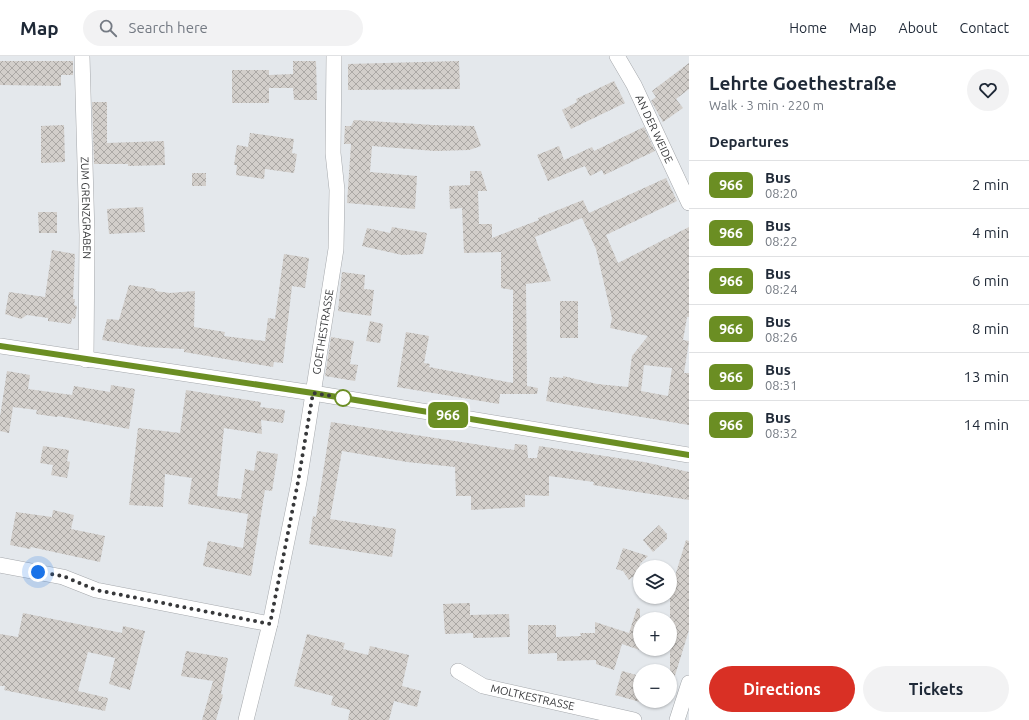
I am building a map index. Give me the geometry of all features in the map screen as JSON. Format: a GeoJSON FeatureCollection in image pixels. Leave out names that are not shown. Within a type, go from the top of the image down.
{"type":"FeatureCollection","features":[{"type":"Feature","properties":{"kind":"street","name":"ZUM GRENZGRABEN"},"geometry":{"type":"LineString","coordinates":[[82,56],[87,235],[86,360]]}},
{"type":"Feature","properties":{"kind":"street","name":"GOETHESTRASSE"},"geometry":{"type":"LineString","coordinates":[[246,720],[270,624],[298,482],[336,249],[337,190],[333,153],[334,56]]}},
{"type":"Feature","properties":{"kind":"street","name":"AN DER WEIDE"},"geometry":{"type":"LineString","coordinates":[[617,56],[634,85],[689,202]]}},
{"type":"Feature","properties":{"kind":"street"},"geometry":{"type":"LineString","coordinates":[[0,346],[313,393],[689,455]]}},
{"type":"Feature","properties":{"kind":"street"},"geometry":{"type":"LineString","coordinates":[[0,565],[63,576],[96,590],[270,624]]}},
{"type":"Feature","properties":{"kind":"street","name":"MOLTKESTRASSE"},"geometry":{"type":"LineString","coordinates":[[458,671],[483,686],[634,720]]}},
{"type":"Feature","properties":{"kind":"street"},"geometry":{"type":"LineString","coordinates":[[677,720],[689,683]]}},
{"type":"Feature","properties":{"kind":"building"},"geometry":{"type":"Polygon","coordinates":[[[0,61],[73,61],[73,75],[61,75],[61,86],[0,85],[0,61]]]}},
{"type":"Feature","properties":{"kind":"building"},"geometry":{"type":"Polygon","coordinates":[[[293,61],[316,61],[317,100],[294,100],[293,88],[269,88],[269,103],[232,103],[232,70],[269,70],[269,75],[293,74],[293,61]]]}},
{"type":"Feature","properties":{"kind":"building"},"geometry":{"type":"Polygon","coordinates":[[[459,61],[460,89],[348,90],[348,64],[459,61]]]}},
{"type":"Feature","properties":{"kind":"building"},"geometry":{"type":"Polygon","coordinates":[[[689,63],[689,89],[676,99],[683,108],[663,122],[651,101],[656,97],[652,91],[689,63]]]}},
{"type":"Feature","properties":{"kind":"building"},"geometry":{"type":"Polygon","coordinates":[[[614,81],[625,103],[571,129],[562,110],[577,102],[576,99],[614,81]]]}},
{"type":"Feature","properties":{"kind":"building"},"geometry":{"type":"Polygon","coordinates":[[[92,102],[107,102],[107,143],[164,141],[165,165],[128,166],[128,164],[94,164],[92,102]]]}},
{"type":"Feature","properties":{"kind":"building"},"geometry":{"type":"Polygon","coordinates":[[[354,120],[474,126],[481,146],[469,150],[435,151],[372,146],[370,172],[417,176],[415,209],[347,203],[351,144],[344,144],[345,126],[351,126],[354,120]]]}},
{"type":"Feature","properties":{"kind":"building"},"geometry":{"type":"Polygon","coordinates":[[[64,125],[65,162],[41,163],[41,126],[64,125]]]}},
{"type":"Feature","properties":{"kind":"building"},"geometry":{"type":"Polygon","coordinates":[[[644,127],[655,151],[604,175],[602,170],[590,176],[585,166],[548,181],[537,155],[559,146],[564,160],[592,147],[594,151],[644,127]]]}},
{"type":"Feature","properties":{"kind":"building"},"geometry":{"type":"Polygon","coordinates":[[[250,133],[294,139],[292,153],[297,154],[294,173],[265,169],[264,179],[236,175],[237,165],[234,165],[237,145],[248,147],[250,133]]]}},
{"type":"Feature","properties":{"kind":"building"},"geometry":{"type":"Polygon","coordinates":[[[470,171],[481,171],[487,191],[478,191],[479,224],[492,224],[492,238],[539,220],[538,218],[583,200],[589,213],[666,178],[677,201],[606,235],[618,263],[689,227],[689,317],[687,317],[683,340],[689,341],[684,373],[689,373],[689,425],[546,401],[550,377],[563,378],[563,376],[597,384],[628,387],[632,356],[648,336],[610,328],[612,318],[596,249],[582,218],[535,237],[551,281],[526,284],[527,386],[538,388],[537,394],[500,394],[499,404],[397,387],[406,332],[429,336],[424,363],[430,364],[429,367],[513,383],[513,290],[501,288],[501,252],[464,253],[462,208],[450,209],[449,186],[470,185],[470,171]],[[644,365],[641,391],[668,396],[672,368],[644,365]]]}},
{"type":"Feature","properties":{"kind":"building"},"geometry":{"type":"Polygon","coordinates":[[[192,173],[206,173],[206,186],[192,186],[192,173]]]}},
{"type":"Feature","properties":{"kind":"building"},"geometry":{"type":"Polygon","coordinates":[[[143,207],[145,232],[109,234],[107,209],[143,207]]]}},
{"type":"Feature","properties":{"kind":"building"},"geometry":{"type":"Polygon","coordinates":[[[38,212],[57,212],[57,233],[39,233],[38,212]]]}},
{"type":"Feature","properties":{"kind":"building"},"geometry":{"type":"Polygon","coordinates":[[[392,227],[427,233],[423,254],[402,255],[362,246],[367,228],[390,233],[392,227]]]}},
{"type":"Feature","properties":{"kind":"building"},"geometry":{"type":"Polygon","coordinates":[[[52,250],[75,254],[73,299],[75,299],[74,305],[77,306],[75,319],[72,318],[71,324],[48,321],[48,318],[27,315],[21,319],[5,314],[9,292],[45,297],[52,250]]]}},
{"type":"Feature","properties":{"kind":"building"},"geometry":{"type":"Polygon","coordinates":[[[284,254],[309,258],[305,288],[292,286],[283,363],[274,362],[273,367],[184,352],[184,349],[145,347],[102,340],[107,319],[119,320],[129,285],[156,289],[155,291],[170,293],[195,291],[194,327],[225,332],[224,336],[265,341],[268,318],[275,319],[284,254]]]}},
{"type":"Feature","properties":{"kind":"building"},"geometry":{"type":"Polygon","coordinates":[[[342,272],[365,275],[364,289],[374,290],[371,316],[338,311],[342,272]]]}},
{"type":"Feature","properties":{"kind":"building"},"geometry":{"type":"Polygon","coordinates":[[[560,301],[578,301],[578,338],[560,338],[560,301]]]}},
{"type":"Feature","properties":{"kind":"building"},"geometry":{"type":"Polygon","coordinates":[[[370,321],[383,324],[380,343],[366,341],[370,321]]]}},
{"type":"Feature","properties":{"kind":"building"},"geometry":{"type":"Polygon","coordinates":[[[331,337],[354,341],[350,364],[358,365],[355,381],[325,376],[331,337]]]}},
{"type":"Feature","properties":{"kind":"building"},"geometry":{"type":"Polygon","coordinates":[[[7,371],[30,375],[28,389],[72,395],[74,386],[110,392],[111,385],[135,389],[129,429],[58,416],[36,414],[37,410],[13,407],[9,433],[0,431],[0,417],[7,371]]]}},
{"type":"Feature","properties":{"kind":"building"},"geometry":{"type":"Polygon","coordinates":[[[186,390],[261,402],[260,407],[285,410],[283,423],[261,420],[262,434],[224,428],[217,496],[241,499],[245,469],[254,471],[257,451],[278,454],[272,491],[265,490],[251,576],[203,566],[208,541],[243,548],[248,514],[188,504],[192,478],[165,474],[163,507],[129,505],[138,428],[180,433],[186,390]]]}},
{"type":"Feature","properties":{"kind":"building"},"geometry":{"type":"Polygon","coordinates":[[[331,422],[514,450],[515,444],[527,445],[528,458],[537,458],[539,446],[644,462],[689,472],[689,500],[593,485],[594,482],[549,476],[549,496],[525,495],[525,507],[471,510],[471,496],[456,496],[455,467],[407,462],[342,451],[330,519],[396,529],[392,557],[309,544],[313,516],[316,517],[331,422]]]}},
{"type":"Feature","properties":{"kind":"building"},"geometry":{"type":"Polygon","coordinates":[[[43,446],[69,450],[67,461],[70,462],[67,478],[51,475],[53,465],[40,463],[43,446]]]}},
{"type":"Feature","properties":{"kind":"building"},"geometry":{"type":"Polygon","coordinates":[[[53,510],[74,515],[71,529],[105,536],[100,562],[31,547],[30,549],[10,545],[16,512],[52,517],[53,510]]]}},
{"type":"Feature","properties":{"kind":"building"},"geometry":{"type":"Polygon","coordinates":[[[659,525],[667,534],[667,539],[653,552],[643,540],[659,525]]]}},
{"type":"Feature","properties":{"kind":"building"},"geometry":{"type":"Polygon","coordinates":[[[686,540],[689,541],[689,630],[677,669],[677,664],[670,664],[670,656],[677,656],[677,612],[670,612],[670,604],[677,604],[677,569],[686,540]]]}},
{"type":"Feature","properties":{"kind":"building"},"geometry":{"type":"Polygon","coordinates":[[[623,548],[648,556],[644,560],[633,560],[633,577],[629,580],[623,571],[616,569],[623,548]]]}},
{"type":"Feature","properties":{"kind":"building"},"geometry":{"type":"Polygon","coordinates":[[[470,603],[470,615],[509,614],[510,637],[473,638],[473,633],[445,634],[443,604],[470,603]]]}},
{"type":"Feature","properties":{"kind":"building"},"geometry":{"type":"Polygon","coordinates":[[[637,608],[640,609],[640,612],[636,612],[637,608]]]}},
{"type":"Feature","properties":{"kind":"building"},"geometry":{"type":"Polygon","coordinates":[[[23,613],[122,633],[123,626],[145,631],[130,690],[109,684],[115,658],[88,652],[78,691],[108,698],[105,711],[4,690],[5,686],[0,686],[0,634],[18,637],[23,613]]]}},
{"type":"Feature","properties":{"kind":"building"},"geometry":{"type":"Polygon","coordinates":[[[633,620],[633,648],[622,644],[614,670],[596,664],[596,660],[557,661],[557,653],[528,654],[528,625],[556,625],[556,637],[581,636],[580,633],[595,633],[595,622],[629,633],[633,620]]]}},
{"type":"Feature","properties":{"kind":"building"},"geometry":{"type":"Polygon","coordinates":[[[307,634],[345,643],[343,649],[368,655],[370,646],[409,655],[402,686],[421,691],[417,707],[394,701],[389,720],[348,720],[350,710],[331,705],[333,696],[294,686],[307,634]]]}},
{"type":"Feature","properties":{"kind":"building"},"geometry":{"type":"Polygon","coordinates":[[[186,651],[228,658],[221,694],[223,695],[216,720],[202,720],[213,681],[181,676],[186,651]]]}},
{"type":"Feature","properties":{"kind":"building"},"geometry":{"type":"Polygon","coordinates":[[[622,671],[633,674],[633,700],[615,695],[622,671]]]}},
{"type":"Feature","properties":{"kind":"bus line","name":"966"},"geometry":{"type":"LineString","coordinates":[[0,346],[313,393],[689,455]]}},
{"type":"Feature","properties":{"kind":"route"},"geometry":{"type":"LineString","coordinates":[[38,572],[63,576],[96,590],[270,624],[288,537],[313,393],[345,398],[343,398]]}}]}
